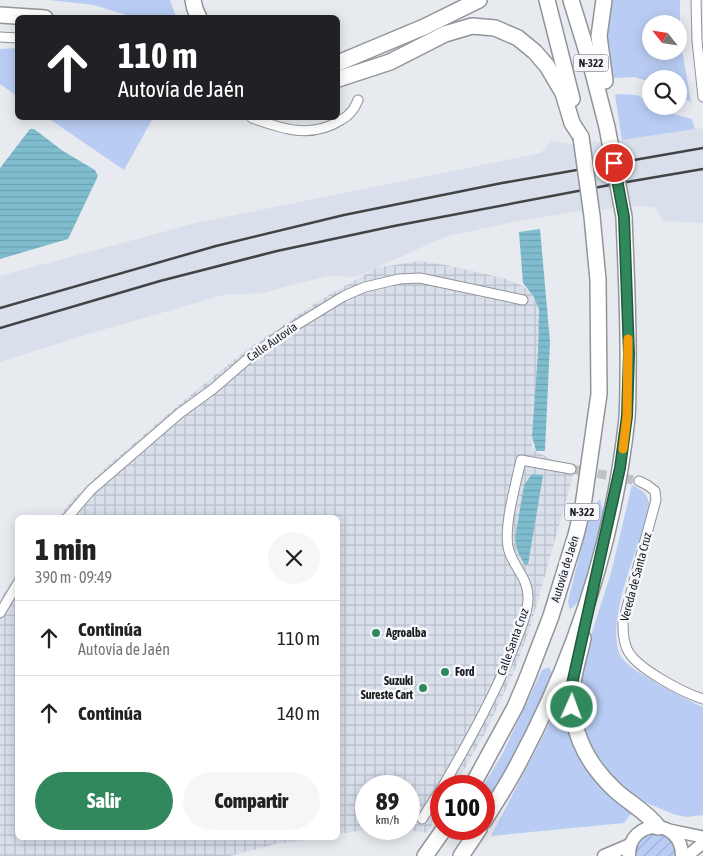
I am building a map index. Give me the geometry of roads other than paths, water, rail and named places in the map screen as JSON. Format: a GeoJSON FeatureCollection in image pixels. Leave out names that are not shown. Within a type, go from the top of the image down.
{"type":"FeatureCollection","features":[{"type":"Feature","properties":{"kind":"highway"},"geometry":{"type":"LineString","coordinates":[[193,0],[198,15]]}},
{"type":"Feature","properties":{"kind":"highway"},"geometry":{"type":"LineString","coordinates":[[340,62],[424,27],[478,0]]}},
{"type":"Feature","properties":{"kind":"highway","name":"N-322"},"geometry":{"type":"LineString","coordinates":[[547,0],[581,137]]}},
{"type":"Feature","properties":{"kind":"highway","name":"N-322"},"geometry":{"type":"LineString","coordinates":[[495,803],[517,768],[549,703],[578,631],[603,550],[620,468],[627,416],[629,354],[624,217],[607,127],[591,65],[571,0]]}},
{"type":"Feature","properties":{"kind":"highway"},"geometry":{"type":"LineString","coordinates":[[604,0],[599,36],[607,97],[607,127]]}},
{"type":"Feature","properties":{"kind":"highway"},"geometry":{"type":"LineString","coordinates":[[0,16],[15,17]]}},
{"type":"Feature","properties":{"kind":"highway"},"geometry":{"type":"LineString","coordinates":[[345,77],[390,62],[445,34],[472,26],[495,28],[518,38],[535,52],[547,66],[562,93],[572,123],[581,137]]}},
{"type":"Feature","properties":{"kind":"highway","name":"Autovía de Jaén"},"geometry":{"type":"LineString","coordinates":[[478,775],[515,707],[528,676],[551,616],[583,506],[599,394],[598,280],[592,216],[581,137]]}},
{"type":"Feature","properties":{"kind":"highway"},"geometry":{"type":"LineString","coordinates":[[603,550],[572,684],[572,707],[575,726],[584,751],[602,778],[664,829]]}},
{"type":"Feature","properties":{"kind":"highway"},"geometry":{"type":"LineString","coordinates":[[425,856],[436,840]]}},
{"type":"Feature","properties":{"kind":"highway"},"geometry":{"type":"LineString","coordinates":[[461,856],[472,840]]}},
{"type":"Feature","properties":{"kind":"main road"},"geometry":{"type":"LineString","coordinates":[[604,856],[630,850],[634,837],[649,828],[703,837]]}},
{"type":"Feature","properties":{"kind":"main road"},"geometry":{"type":"LineString","coordinates":[[664,829],[679,840],[682,847],[682,856]]}},
{"type":"Feature","properties":{"kind":"main road"},"geometry":{"type":"LineString","coordinates":[[687,856],[703,843]]}},
{"type":"Feature","properties":{"kind":"street"},"geometry":{"type":"LineString","coordinates":[[696,0],[697,41],[703,96]]}},
{"type":"Feature","properties":{"kind":"street"},"geometry":{"type":"LineString","coordinates":[[0,37],[15,38]]}},
{"type":"Feature","properties":{"kind":"street"},"geometry":{"type":"LineString","coordinates":[[258,120],[294,131],[309,132],[333,125],[350,114],[358,100]]}},
{"type":"Feature","properties":{"kind":"street","name":"Calle Autovía"},"geometry":{"type":"LineString","coordinates":[[70,515],[91,490],[180,413],[213,389],[250,356],[344,296],[365,287],[398,280],[420,278],[523,300]]}},
{"type":"Feature","properties":{"kind":"street","name":"Calle Santa Cruz"},"geometry":{"type":"LineString","coordinates":[[449,775],[507,666],[525,617],[528,600],[526,582],[508,548],[507,535],[521,460],[572,469]]}},
{"type":"Feature","properties":{"kind":"street","name":"Vereda de Santa Cruz"},"geometry":{"type":"LineString","coordinates":[[639,481],[655,491],[656,500],[623,622],[623,635],[627,650],[636,662],[677,688],[703,699]]}},
{"type":"Feature","properties":{"kind":"street"},"geometry":{"type":"LineString","coordinates":[[0,613],[15,588]]}},
{"type":"Feature","properties":{"kind":"street","name":"Calle Santa Cruz"},"geometry":{"type":"LineString","coordinates":[[422,819],[430,807]]}},
{"type":"Feature","properties":{"kind":"tunnel"},"geometry":{"type":"LineString","coordinates":[[571,469],[639,481]]}},
{"type":"Feature","properties":{"kind":"railway"},"geometry":{"type":"LineString","coordinates":[[0,308],[216,246],[344,215],[502,183],[703,148]]}},
{"type":"Feature","properties":{"kind":"railway"},"geometry":{"type":"LineString","coordinates":[[0,328],[160,281],[277,251],[394,226],[703,169]]}},
{"type":"Feature","properties":{"kind":"place","name":"Agroalba"},"geometry":{"type":"Point","coordinates":[376,633]}},
{"type":"Feature","properties":{"kind":"place","name":"Ford"},"geometry":{"type":"Point","coordinates":[445,672]}},
{"type":"Feature","properties":{"kind":"place","name":"Suzuki Sureste Cart"},"geometry":{"type":"Point","coordinates":[423,688]}}]}
